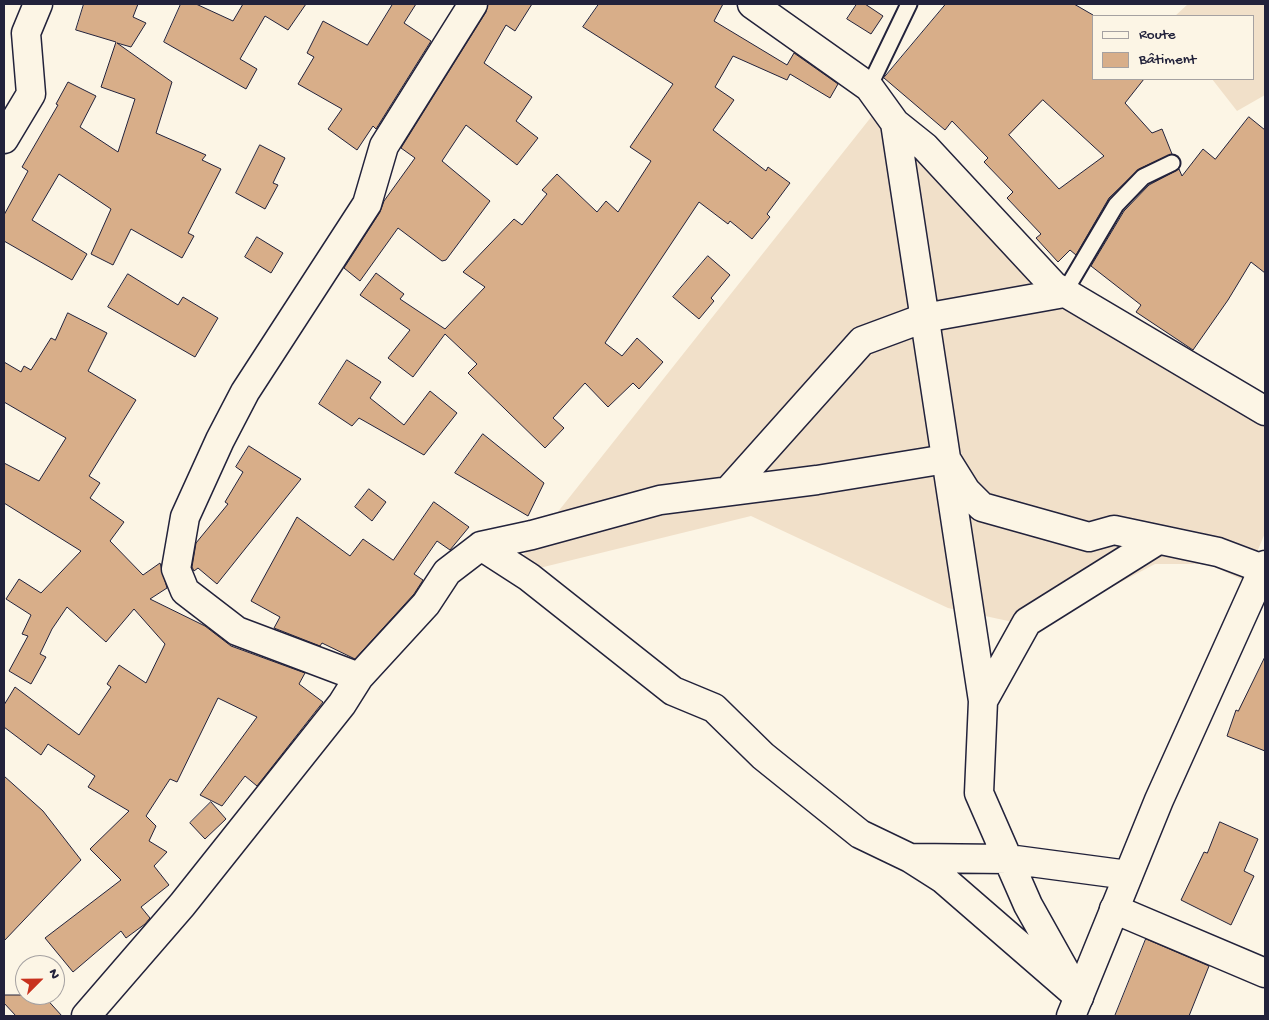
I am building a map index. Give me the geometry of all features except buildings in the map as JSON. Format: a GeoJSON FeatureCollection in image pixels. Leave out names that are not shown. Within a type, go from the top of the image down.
{"type":"FeatureCollection","features":[{"type":"Feature","properties":{"kind":"street"},"geometry":{"type":"LineString","coordinates":[[4,139],[31,94],[26,33],[38,4]]}},
{"type":"Feature","properties":{"kind":"street"},"geometry":{"type":"LineString","coordinates":[[359,678],[237,631],[185,591],[176,569],[185,517],[220,440],[245,392],[367,204],[384,146],[473,4]]}},
{"type":"Feature","properties":{"kind":"street"},"geometry":{"type":"LineString","coordinates":[[752,4],[869,87],[895,123],[925,147],[1054,286],[1265,411]]}},
{"type":"Feature","properties":{"kind":"street"},"geometry":{"type":"LineString","coordinates":[[895,123],[983,701],[979,793],[1075,1007]]}},
{"type":"Feature","properties":{"kind":"street"},"geometry":{"type":"LineString","coordinates":[[728,491],[862,341],[924,318],[1064,293]]}},
{"type":"Feature","properties":{"kind":"street"},"geometry":{"type":"LineString","coordinates":[[86,1016],[188,897],[342,704],[359,678],[426,604],[447,572],[481,546],[532,535],[660,500],[817,480],[946,459]]}},
{"type":"Feature","properties":{"kind":"street"},"geometry":{"type":"LineString","coordinates":[[946,459],[966,490],[982,507],[1089,537],[1114,530],[1218,552],[1264,567],[1159,800],[1075,1007]]}},
{"type":"Feature","properties":{"kind":"street"},"geometry":{"type":"LineString","coordinates":[[983,701],[1027,622],[1158,540]]}},
{"type":"Feature","properties":{"kind":"street"},"geometry":{"type":"LineString","coordinates":[[481,546],[529,577],[674,692],[714,708],[763,756],[860,834],[910,858],[943,878],[1075,1007]]}},
{"type":"Feature","properties":{"kind":"street"},"geometry":{"type":"LineString","coordinates":[[910,858],[1008,859],[1128,876]]}},
{"type":"Feature","properties":{"kind":"street"},"geometry":{"type":"LineString","coordinates":[[1114,909],[1265,973]]}},
{"type":"Feature","properties":{"kind":"lane"},"geometry":{"type":"LineString","coordinates":[[869,87],[909,4]]}},
{"type":"Feature","properties":{"kind":"lane"},"geometry":{"type":"LineString","coordinates":[[1064,293],[1116,205],[1143,178],[1172,163]]}},
{"type":"Feature","properties":{"kind":"shaded area"},"geometry":{"type":"Polygon","coordinates":[[[1188,4],[1265,4],[1265,95],[1237,111],[1213,80],[1254,80],[1254,15],[1176,15],[1188,4]]]}},
{"type":"Feature","properties":{"kind":"shaded area"},"geometry":{"type":"Polygon","coordinates":[[[887,97],[1080,294],[1265,397],[1265,533],[1245,581],[1208,564],[1155,564],[1036,627],[948,608],[751,516],[507,576],[887,97]]]}}]}
